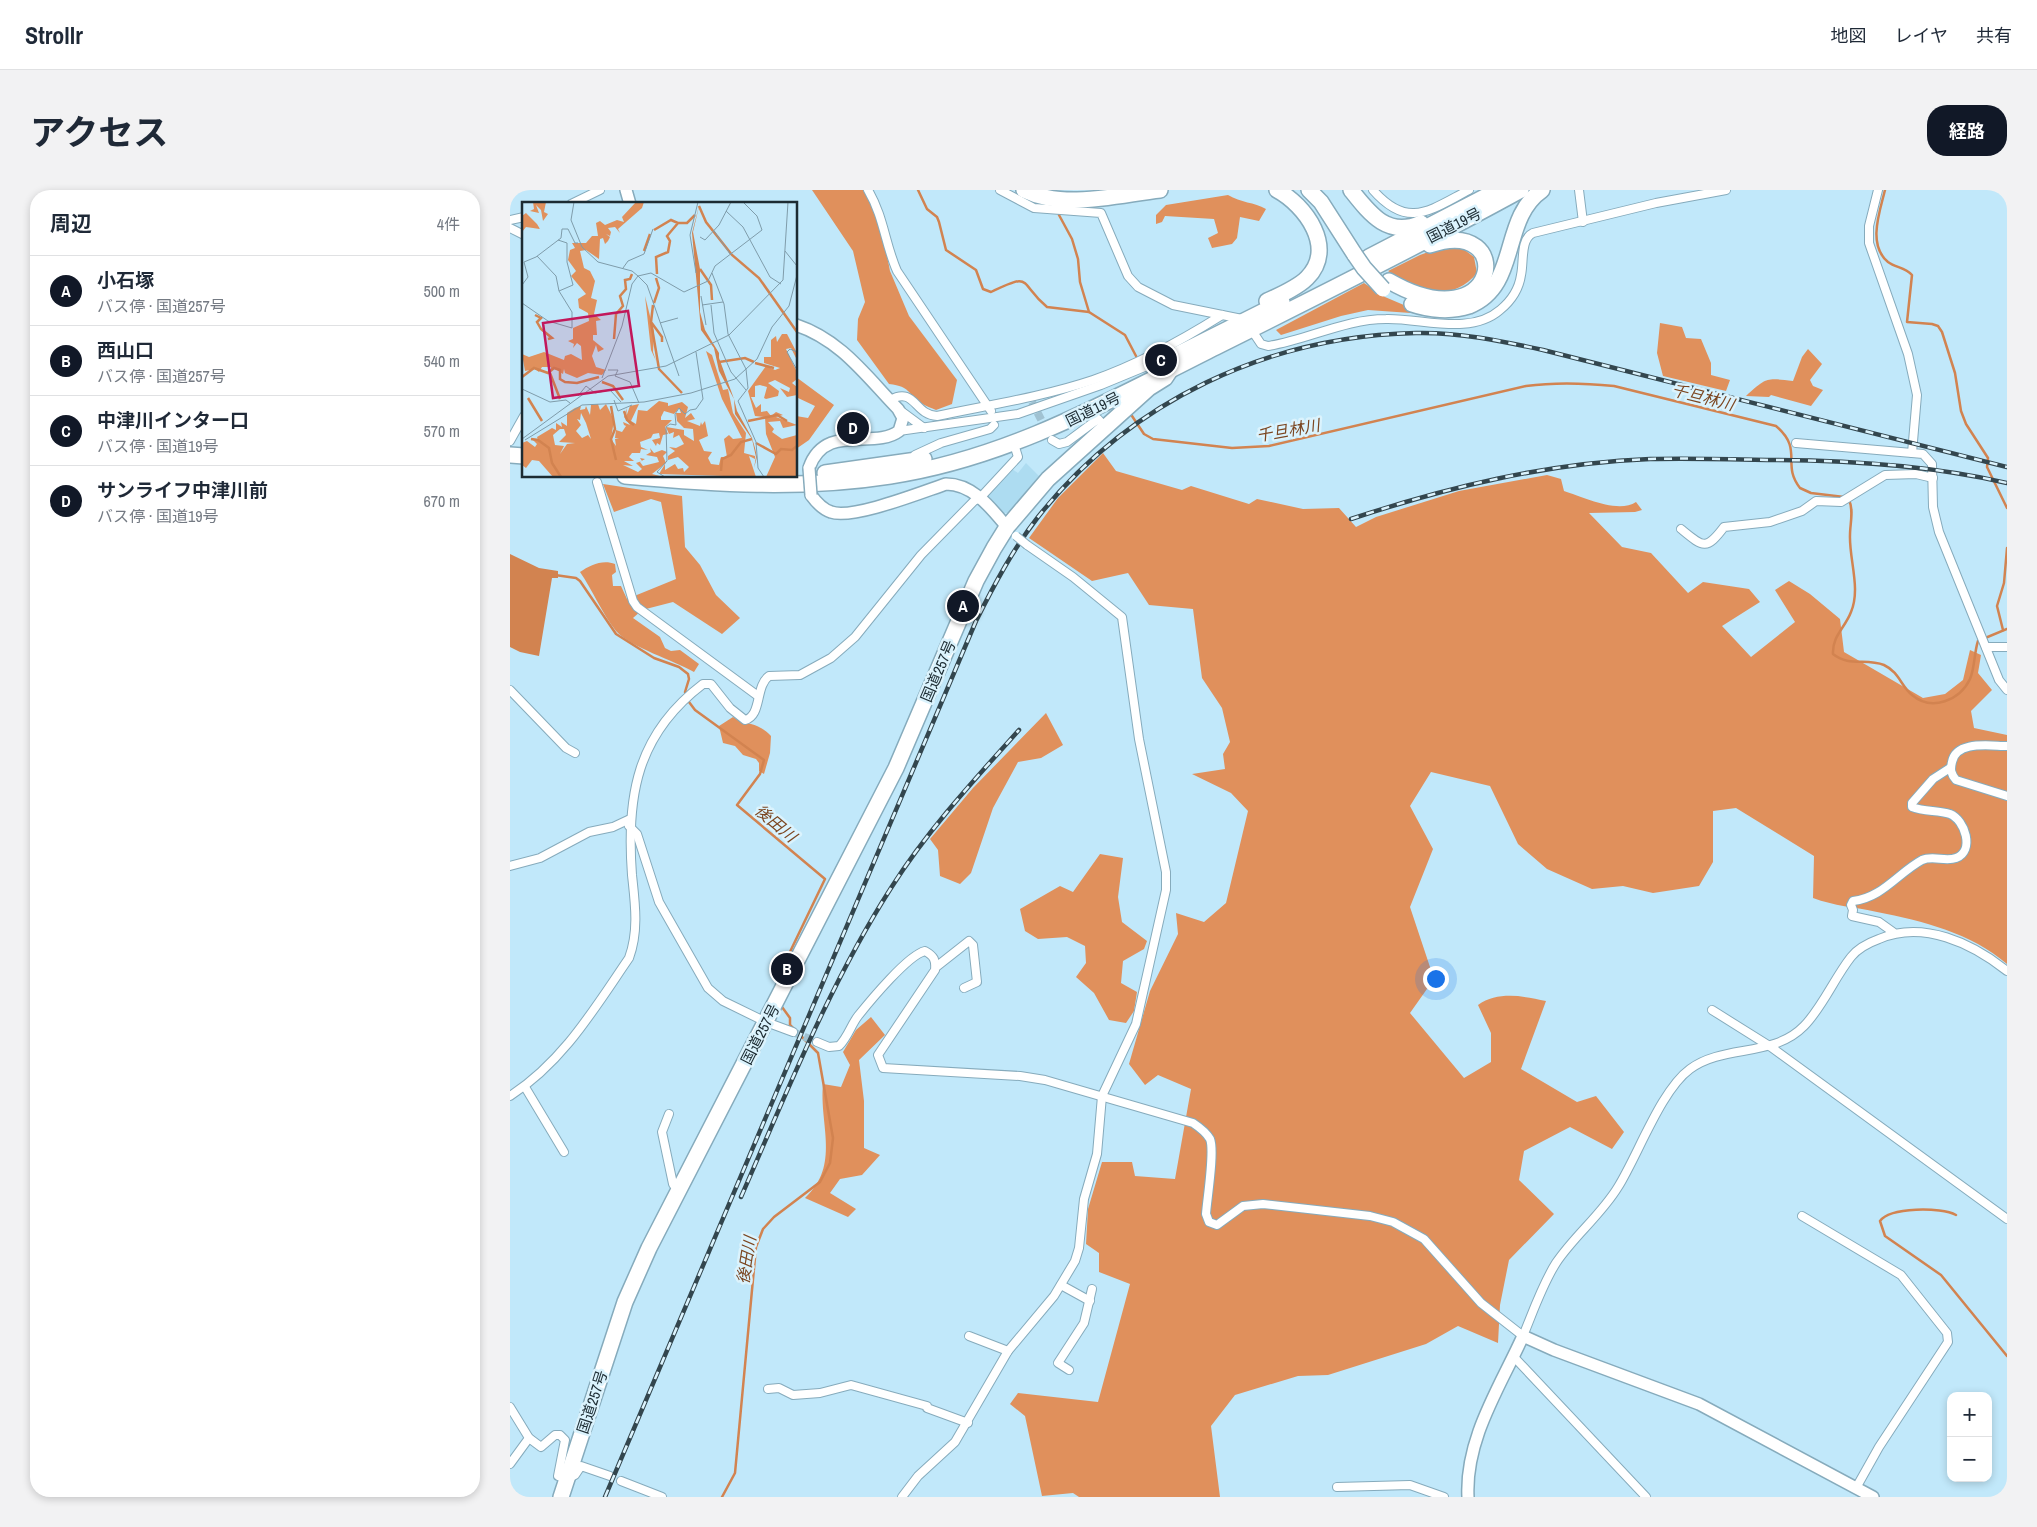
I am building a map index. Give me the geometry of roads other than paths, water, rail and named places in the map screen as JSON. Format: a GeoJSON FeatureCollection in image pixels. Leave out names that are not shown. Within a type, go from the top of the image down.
{"type":"FeatureCollection","features":[{"type":"Feature","properties":{"kind":"highway"},"geometry":{"type":"LineString","coordinates":[[1024,190],[1048,198],[1066,199],[1106,197],[1160,190]]}},
{"type":"Feature","properties":{"kind":"highway"},"geometry":{"type":"LineString","coordinates":[[1239,320],[1307,278],[1316,263],[1319,246],[1315,227],[1292,199],[1277,190]]}},
{"type":"Feature","properties":{"kind":"highway"},"geometry":{"type":"LineString","coordinates":[[1308,190],[1321,202],[1359,253],[1400,299],[1419,306],[1459,309],[1477,303],[1492,290],[1502,274],[1516,224],[1527,203],[1542,190]]}},
{"type":"Feature","properties":{"kind":"highway"},"geometry":{"type":"LineString","coordinates":[[1324,190],[1359,253]]}},
{"type":"Feature","properties":{"kind":"highway"},"geometry":{"type":"LineString","coordinates":[[1351,190],[1378,220],[1394,228],[1418,225],[1488,190]]}},
{"type":"Feature","properties":{"kind":"highway","name":"国道19号"},"geometry":{"type":"LineString","coordinates":[[803,471],[831,473],[928,459],[1011,435],[1048,420],[1156,366],[1214,336],[1220,327],[1239,320],[1498,190]]}},
{"type":"Feature","properties":{"kind":"highway","name":"国道19号"},"geometry":{"type":"LineString","coordinates":[[654,478],[770,486],[833,483],[891,476],[933,468],[1098,419],[1171,370],[1239,320],[1286,311],[1521,190]]}},
{"type":"Feature","properties":{"kind":"highway"},"geometry":{"type":"LineString","coordinates":[[1286,311],[1320,299],[1418,249],[1444,240],[1458,239],[1472,244],[1485,257],[1488,266],[1480,285],[1467,295],[1454,299],[1424,297],[1386,285]]}},
{"type":"Feature","properties":{"kind":"highway"},"geometry":{"type":"LineString","coordinates":[[1098,419],[1165,378],[1171,370]]}},
{"type":"Feature","properties":{"kind":"highway","name":"国道257号"},"geometry":{"type":"LineString","coordinates":[[561,1497],[626,1302],[649,1248],[896,768],[976,581],[1048,479],[1098,419]]}},
{"type":"Feature","properties":{"kind":"street"},"geometry":{"type":"LineString","coordinates":[[575,202],[600,190]]}},
{"type":"Feature","properties":{"kind":"street"},"geometry":{"type":"LineString","coordinates":[[868,190],[882,216],[891,258],[897,271],[990,408]]}},
{"type":"Feature","properties":{"kind":"street"},"geometry":{"type":"LineString","coordinates":[[1000,190],[1034,208],[1101,214],[1128,276],[1138,287],[1173,305],[1200,309],[1239,320],[1261,344],[1268,346],[1365,321],[1386,319],[1453,323],[1478,322],[1499,311],[1515,293],[1521,276],[1528,235],[1656,203],[1726,190]]}},
{"type":"Feature","properties":{"kind":"street"},"geometry":{"type":"LineString","coordinates":[[1373,190],[1391,208],[1422,214],[1469,190]]}},
{"type":"Feature","properties":{"kind":"street"},"geometry":{"type":"LineString","coordinates":[[1579,190],[1583,222]]}},
{"type":"Feature","properties":{"kind":"street"},"geometry":{"type":"LineString","coordinates":[[1878,190],[1869,226],[1869,243],[1910,362],[1917,395],[1912,453]]}},
{"type":"Feature","properties":{"kind":"street"},"geometry":{"type":"LineString","coordinates":[[510,228],[522,234]]}},
{"type":"Feature","properties":{"kind":"street"},"geometry":{"type":"LineString","coordinates":[[890,400],[899,396],[907,396],[923,412],[932,416],[990,408],[1030,399],[1113,372],[1170,344],[1239,320]]}},
{"type":"Feature","properties":{"kind":"street"},"geometry":{"type":"LineString","coordinates":[[798,326],[815,332],[838,346],[898,409],[924,428]]}},
{"type":"Feature","properties":{"kind":"street"},"geometry":{"type":"LineString","coordinates":[[902,1497],[918,1476],[955,1442],[968,1423],[1008,1351],[1061,1285],[1079,1248],[1084,1200],[1097,1154],[1102,1096],[1136,1024],[1166,890],[1166,872],[1139,739],[1122,617],[1073,577],[1011,532],[980,498],[966,488],[956,484],[946,484],[860,511],[841,514],[822,508],[811,494],[803,471],[814,456],[829,444],[850,439],[891,435],[899,431],[1018,414],[1101,385],[1147,366],[1156,366]]}},
{"type":"Feature","properties":{"kind":"street"},"geometry":{"type":"LineString","coordinates":[[898,409],[903,418],[899,431]]}},
{"type":"Feature","properties":{"kind":"street"},"geometry":{"type":"LineString","coordinates":[[1052,440],[1059,444],[1067,442],[1098,419]]}},
{"type":"Feature","properties":{"kind":"street"},"geometry":{"type":"LineString","coordinates":[[510,441],[522,420]]}},
{"type":"Feature","properties":{"kind":"street"},"geometry":{"type":"LineString","coordinates":[[888,465],[941,443],[990,429],[994,425]]}},
{"type":"Feature","properties":{"kind":"street"},"geometry":{"type":"LineString","coordinates":[[1796,443],[1923,454],[1932,464],[1933,507],[1939,532],[1999,680],[2007,690]]}},
{"type":"Feature","properties":{"kind":"street"},"geometry":{"type":"LineString","coordinates":[[510,1096],[525,1087],[566,1048],[629,958],[635,943],[636,922],[629,823],[635,789],[650,741],[681,704],[698,688],[707,683],[714,687],[737,716],[745,720],[752,718],[761,684],[769,676],[800,675],[831,658],[854,637],[921,554],[974,501],[980,498],[1018,457],[1014,444]]}},
{"type":"Feature","properties":{"kind":"street"},"geometry":{"type":"LineString","coordinates":[[1681,530],[1700,544],[1707,545],[1714,540],[1724,527],[1770,522],[1802,511],[1816,501],[1841,502],[1885,475],[1916,474],[1933,478]]}},
{"type":"Feature","properties":{"kind":"street"},"geometry":{"type":"LineString","coordinates":[[597,482],[633,601],[637,607],[758,696]]}},
{"type":"Feature","properties":{"kind":"street"},"geometry":{"type":"LineString","coordinates":[[1985,646],[2007,647]]}},
{"type":"Feature","properties":{"kind":"street"},"geometry":{"type":"LineString","coordinates":[[510,690],[566,748],[575,753]]}},
{"type":"Feature","properties":{"kind":"street"},"geometry":{"type":"LineString","coordinates":[[2007,746],[1968,746],[1958,750],[1952,758],[1950,768],[1956,780],[2007,796]]}},
{"type":"Feature","properties":{"kind":"street"},"geometry":{"type":"LineString","coordinates":[[1893,932],[1879,922],[1852,916],[1853,910],[1851,905],[1853,901],[1866,900],[1886,888],[1923,860],[1932,858],[1949,860],[1958,858],[1963,853],[1967,845],[1965,830],[1957,819],[1950,814],[1922,811],[1912,807],[1912,803],[1918,795],[1933,779],[1950,768]]}},
{"type":"Feature","properties":{"kind":"street"},"geometry":{"type":"LineString","coordinates":[[629,823],[637,834],[659,902],[708,988],[723,1001],[766,1022],[794,1032]]}},
{"type":"Feature","properties":{"kind":"street"},"geometry":{"type":"LineString","coordinates":[[510,866],[540,858],[589,832],[629,823]]}},
{"type":"Feature","properties":{"kind":"street"},"geometry":{"type":"LineString","coordinates":[[1468,1497],[1470,1460],[1475,1443],[1556,1264],[1617,1188],[1672,1085],[1704,1059],[1771,1047],[1804,1026],[1852,956],[1865,944],[1893,932],[1924,932],[1951,938],[1989,956],[2007,971]]}},
{"type":"Feature","properties":{"kind":"street"},"geometry":{"type":"LineString","coordinates":[[964,988],[977,982],[973,945],[969,941],[936,966],[878,1055],[883,1068],[1020,1076],[1045,1080],[1193,1123],[1204,1131],[1210,1140],[1212,1154],[1206,1214],[1209,1222],[1217,1225],[1243,1206],[1263,1204],[1370,1216],[1393,1222],[1424,1238],[1481,1303],[1523,1336],[1554,1350],[1699,1404],[1873,1497]]}},
{"type":"Feature","properties":{"kind":"street"},"geometry":{"type":"LineString","coordinates":[[817,1042],[829,1047],[839,1046],[857,1017],[918,953],[925,951],[932,955],[936,966]]}},
{"type":"Feature","properties":{"kind":"street"},"geometry":{"type":"LineString","coordinates":[[1712,1010],[1771,1047],[2007,1219]]}},
{"type":"Feature","properties":{"kind":"street"},"geometry":{"type":"LineString","coordinates":[[525,1087],[564,1152]]}},
{"type":"Feature","properties":{"kind":"street"},"geometry":{"type":"LineString","coordinates":[[669,1114],[662,1132],[673,1184],[679,1192]]}},
{"type":"Feature","properties":{"kind":"street"},"geometry":{"type":"LineString","coordinates":[[1802,1216],[1901,1275],[1947,1333],[1948,1342],[1879,1446],[1856,1488]]}},
{"type":"Feature","properties":{"kind":"street"},"geometry":{"type":"LineString","coordinates":[[1061,1285],[1090,1300]]}},
{"type":"Feature","properties":{"kind":"street"},"geometry":{"type":"LineString","coordinates":[[1069,1370],[1058,1363],[1084,1323],[1092,1289]]}},
{"type":"Feature","properties":{"kind":"street"},"geometry":{"type":"LineString","coordinates":[[968,1336],[1008,1351]]}},
{"type":"Feature","properties":{"kind":"street"},"geometry":{"type":"LineString","coordinates":[[1514,1357],[1646,1497]]}},
{"type":"Feature","properties":{"kind":"street"},"geometry":{"type":"LineString","coordinates":[[768,1389],[779,1388],[793,1395],[820,1393],[851,1385],[927,1406],[927,1408],[968,1423]]}},
{"type":"Feature","properties":{"kind":"street"},"geometry":{"type":"LineString","coordinates":[[510,1407],[529,1438],[541,1447],[555,1435],[563,1436],[565,1444],[558,1476],[567,1480],[575,1475],[581,1466],[610,1476]]}},
{"type":"Feature","properties":{"kind":"street"},"geometry":{"type":"LineString","coordinates":[[510,1464],[529,1438]]}},
{"type":"Feature","properties":{"kind":"street"},"geometry":{"type":"LineString","coordinates":[[621,1481],[662,1497]]}},
{"type":"Feature","properties":{"kind":"street"},"geometry":{"type":"LineString","coordinates":[[1336,1487],[1410,1485],[1444,1497]]}},
{"type":"Feature","properties":{"kind":"waterway","name":"千旦林川"},"geometry":{"type":"LineString","coordinates":[[918,190],[927,209],[937,217],[946,250],[976,270],[983,289],[991,292],[1020,281],[1028,286],[1047,307],[1089,312],[1125,335],[1136,356]]}},
{"type":"Feature","properties":{"kind":"waterway"},"geometry":{"type":"LineString","coordinates":[[1885,190],[1878,218],[1878,247],[1888,262],[1906,270],[1912,275],[1907,322],[1932,324],[1938,326],[1942,332],[1955,373],[1961,411],[1966,424],[1988,458],[1987,467],[2007,508]]}},
{"type":"Feature","properties":{"kind":"waterway"},"geometry":{"type":"LineString","coordinates":[[1059,215],[1072,239],[1078,259],[1080,282],[1089,312]]}},
{"type":"Feature","properties":{"kind":"waterway","name":"千旦林川"},"geometry":{"type":"LineString","coordinates":[[1130,413],[1144,434],[1153,439],[1232,448],[1269,446],[1526,386],[1570,383],[1614,386],[1776,426],[1789,442],[1792,472],[1800,488],[1811,493],[1844,497]]}},
{"type":"Feature","properties":{"kind":"waterway","name":"千旦林川"},"geometry":{"type":"LineString","coordinates":[[1849,500],[1851,508],[1850,544],[1855,594],[1851,612],[1837,637],[1833,654],[1845,660],[1884,665],[1897,675],[1912,695],[1928,703],[1937,703],[1953,698],[1960,693],[1970,679],[1978,641],[2007,629]]}},
{"type":"Feature","properties":{"kind":"waterway"},"geometry":{"type":"LineString","coordinates":[[2003,630],[1997,606],[2004,583],[2007,548]]}},
{"type":"Feature","properties":{"kind":"waterway","name":"後田川"},"geometry":{"type":"LineString","coordinates":[[555,575],[576,578],[580,581],[616,634],[654,658],[679,667],[688,674],[689,679],[685,692]]}},
{"type":"Feature","properties":{"kind":"waterway","name":"後田川"},"geometry":{"type":"LineString","coordinates":[[689,702],[695,710],[764,760],[760,774],[737,805],[825,879],[788,956]]}},
{"type":"Feature","properties":{"kind":"waterway","name":"後田川"},"geometry":{"type":"LineString","coordinates":[[722,1497],[735,1473],[756,1247],[763,1229],[774,1217],[820,1182],[830,1163],[833,1138],[818,1053],[790,1025],[790,1018],[782,1007]]}},
{"type":"Feature","properties":{"kind":"waterway"},"geometry":{"type":"LineString","coordinates":[[1956,1215],[1949,1212],[1916,1210],[1894,1213],[1880,1221],[1885,1236],[1941,1275],[2007,1356]]}},
{"type":"Feature","properties":{"kind":"tunnel"},"geometry":{"type":"LineString","coordinates":[[1032,402],[1047,431]]}},
{"type":"Feature","properties":{"kind":"tunnel"},"geometry":{"type":"LineString","coordinates":[[793,1032],[817,1042]]}},
{"type":"Feature","properties":{"kind":"railway"},"geometry":{"type":"LineString","coordinates":[[605,1497],[976,621],[1004,567],[1038,517],[1075,476],[1115,440],[1159,409],[1206,383],[1256,362],[1307,347],[1361,337],[1432,333],[1480,338],[1543,350],[2007,467]]}},
{"type":"Feature","properties":{"kind":"railway"},"geometry":{"type":"LineString","coordinates":[[1351,519],[1387,507],[1498,478],[1612,461],[1723,459],[1858,463],[1948,472],[2007,483]]}},
{"type":"Feature","properties":{"kind":"railway"},"geometry":{"type":"LineString","coordinates":[[741,1197],[828,1001],[848,962],[891,888],[920,846],[952,806],[1019,730]]}},
{"type":"Feature","properties":{"kind":"place","name":"中津川インター口"},"geometry":{"type":"Point","coordinates":[1161,360]}},
{"type":"Feature","properties":{"kind":"place","name":"サンライフ中津川前"},"geometry":{"type":"Point","coordinates":[853,428]}},
{"type":"Feature","properties":{"kind":"place","name":"小石塚"},"geometry":{"type":"Point","coordinates":[963,606]}},
{"type":"Feature","properties":{"kind":"place","name":"西山口"},"geometry":{"type":"Point","coordinates":[787,969]}}]}
